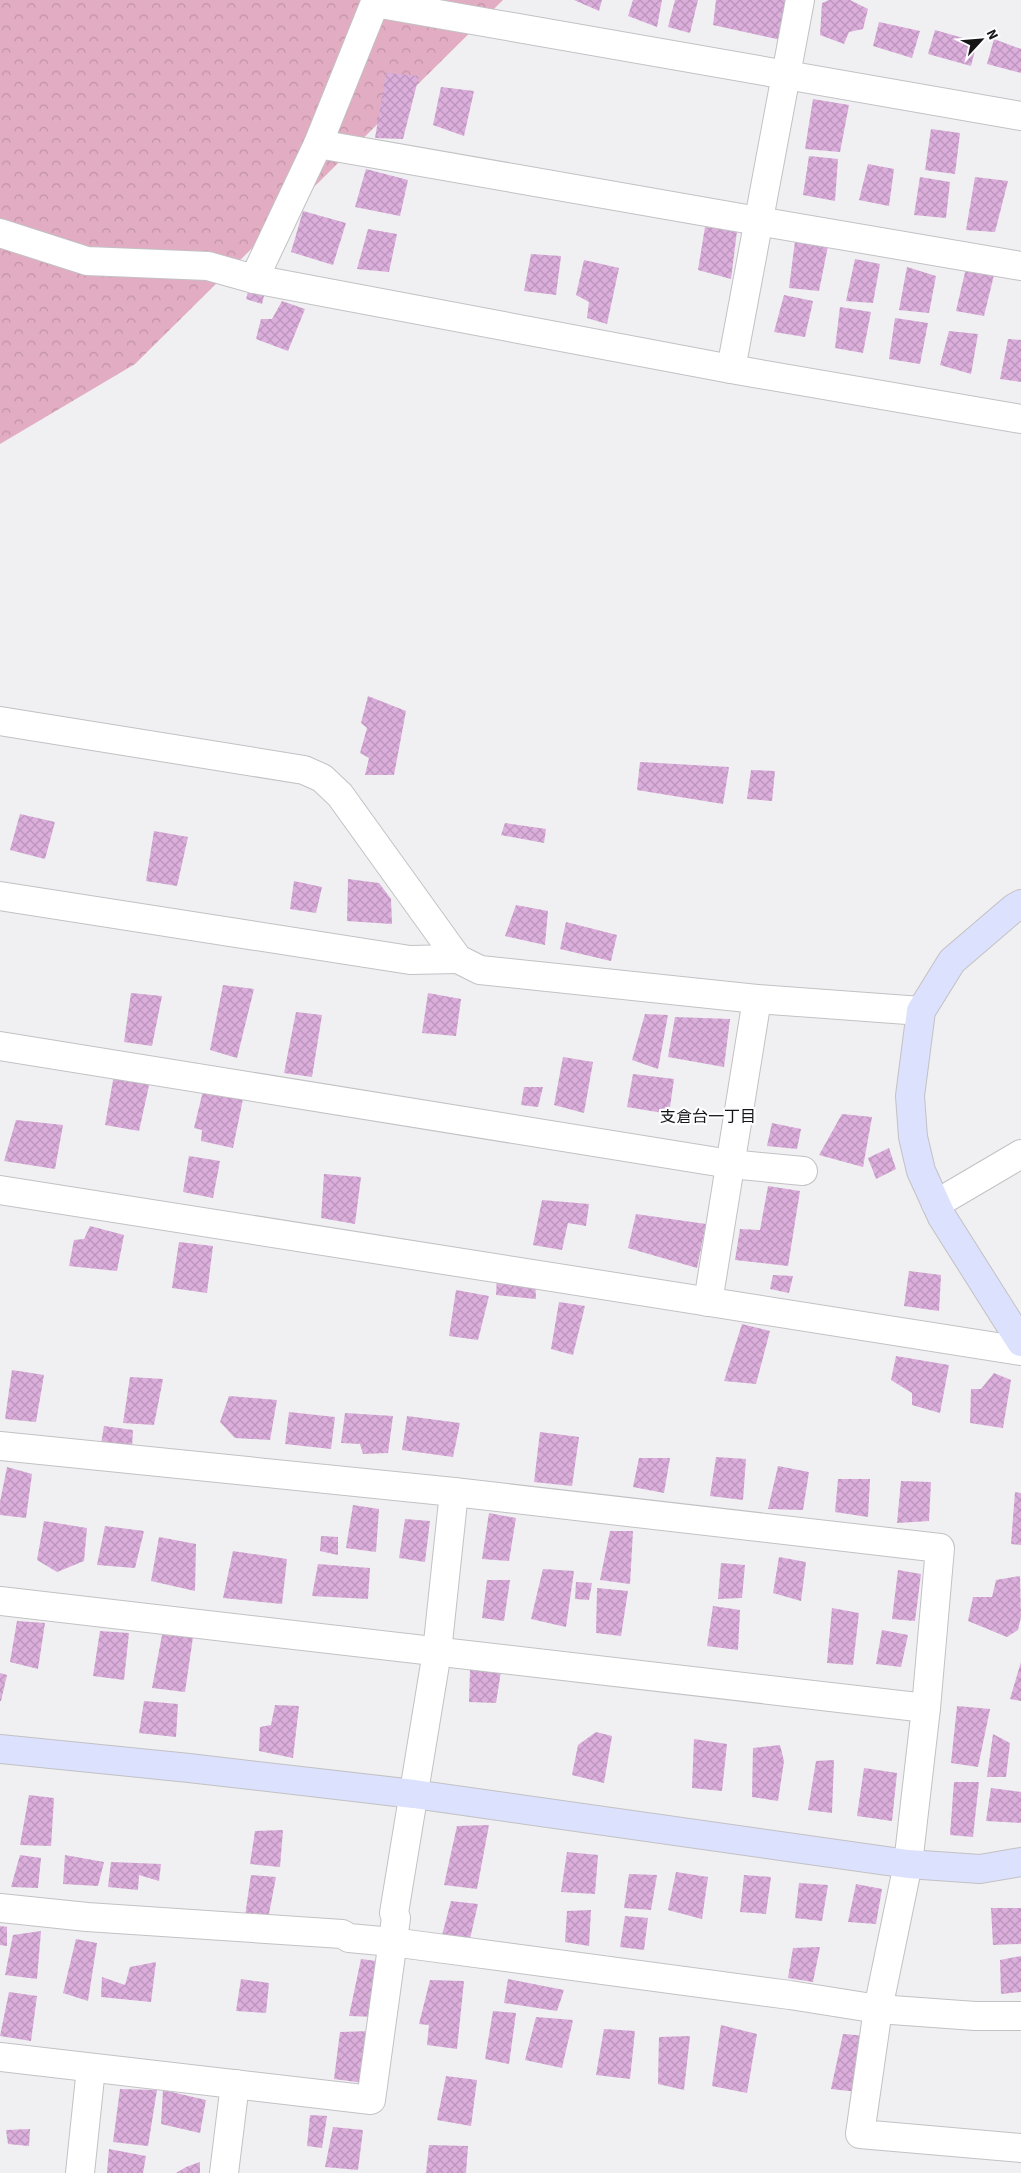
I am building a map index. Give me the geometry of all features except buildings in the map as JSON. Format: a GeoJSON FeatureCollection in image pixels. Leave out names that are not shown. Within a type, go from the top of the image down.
{"type":"FeatureCollection","features":[{"type":"Feature","properties":{"kind":"street"},"geometry":{"type":"LineString","coordinates":[[731,369],[800,0]]}},
{"type":"Feature","properties":{"kind":"street"},"geometry":{"type":"LineString","coordinates":[[254,279],[318,144],[376,2],[1021,116]]}},
{"type":"Feature","properties":{"kind":"street"},"geometry":{"type":"LineString","coordinates":[[318,144],[758,222],[1021,266]]}},
{"type":"Feature","properties":{"kind":"street"},"geometry":{"type":"LineString","coordinates":[[0,233],[87,261],[208,266],[254,279],[731,369],[1021,419]]}},
{"type":"Feature","properties":{"kind":"street"},"geometry":{"type":"LineString","coordinates":[[0,721],[304,770],[322,778],[340,795],[458,959],[480,970],[757,999],[920,1011]]}},
{"type":"Feature","properties":{"kind":"street"},"geometry":{"type":"LineString","coordinates":[[0,896],[410,960],[458,959]]}},
{"type":"Feature","properties":{"kind":"street"},"geometry":{"type":"LineString","coordinates":[[1021,904],[952,961],[920,1011],[910,1096],[912,1137],[921,1171],[942,1217],[1021,1342]]}},
{"type":"Feature","properties":{"kind":"street"},"geometry":{"type":"LineString","coordinates":[[708,1302],[757,999]]}},
{"type":"Feature","properties":{"kind":"street"},"geometry":{"type":"LineString","coordinates":[[0,1046],[730,1164],[803,1171]]}},
{"type":"Feature","properties":{"kind":"street"},"geometry":{"type":"LineString","coordinates":[[936,1204],[1021,1154]]}},
{"type":"Feature","properties":{"kind":"street"},"geometry":{"type":"LineString","coordinates":[[0,1190],[1021,1351]]}},
{"type":"Feature","properties":{"kind":"street"},"geometry":{"type":"LineString","coordinates":[[0,1446],[454,1492],[940,1548],[926,1708],[908,1864],[878,2010],[860,2134],[1021,2148]]}},
{"type":"Feature","properties":{"kind":"street"},"geometry":{"type":"LineString","coordinates":[[0,2057],[371,2100],[396,1918],[394,1914],[437,1652],[454,1492]]}},
{"type":"Feature","properties":{"kind":"street"},"geometry":{"type":"LineString","coordinates":[[0,1601],[926,1708]]}},
{"type":"Feature","properties":{"kind":"street"},"geometry":{"type":"LineString","coordinates":[[0,1749],[189,1768],[414,1794],[908,1864],[980,1869],[1021,1862]]}},
{"type":"Feature","properties":{"kind":"street"},"geometry":{"type":"LineString","coordinates":[[0,1908],[87,1917],[342,1934],[349,1938],[392,1942],[780,1994],[878,2010],[975,2016],[1021,2016]]}},
{"type":"Feature","properties":{"kind":"street"},"geometry":{"type":"LineString","coordinates":[[80,2173],[91,2068]]}},
{"type":"Feature","properties":{"kind":"street"},"geometry":{"type":"LineString","coordinates":[[224,2173],[235,2084]]}},
{"type":"Feature","properties":{"kind":"green space"},"geometry":{"type":"Polygon","coordinates":[[[0,0],[503,0],[135,364],[0,444],[0,0]]]}},
{"type":"Feature","properties":{"kind":"district","name":"支倉台一丁目"},"geometry":{"type":"Point","coordinates":[708,1117]}}]}
